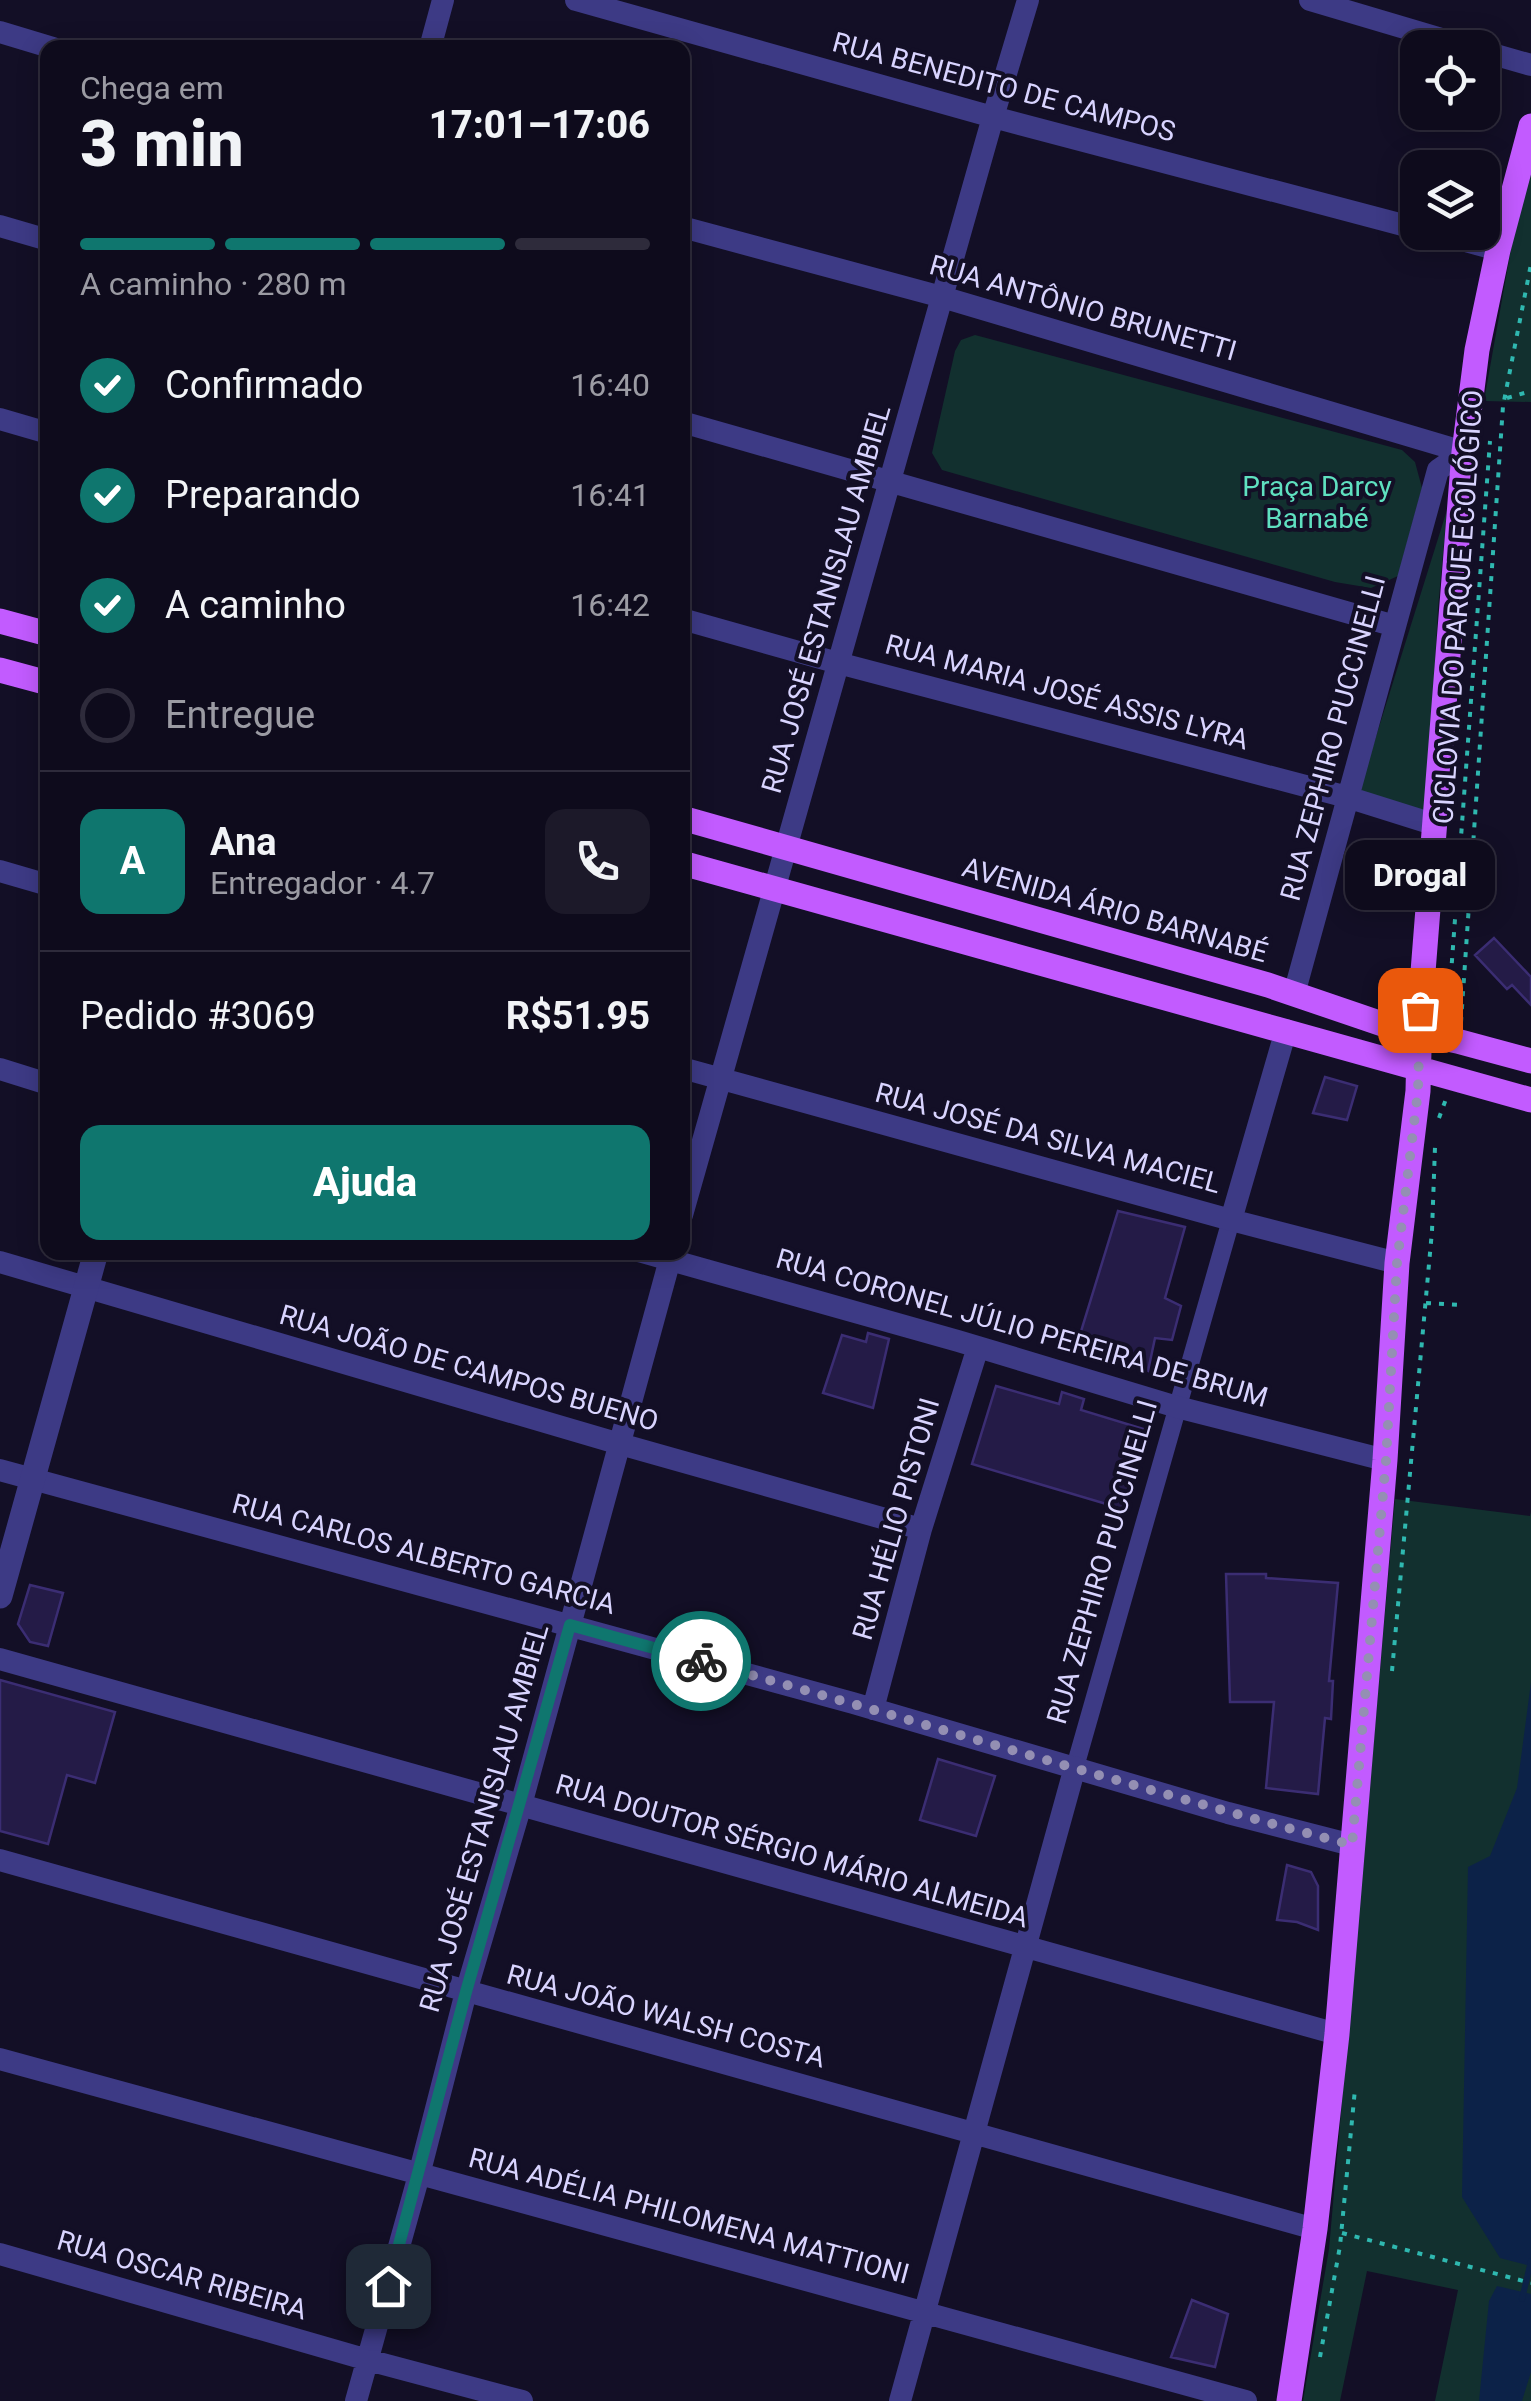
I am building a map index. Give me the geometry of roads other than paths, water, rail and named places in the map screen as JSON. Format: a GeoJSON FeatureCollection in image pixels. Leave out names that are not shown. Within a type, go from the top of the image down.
{"type":"FeatureCollection","features":[{"type":"Feature","properties":{"kind":"main road"},"geometry":{"type":"LineString","coordinates":[[1500,242],[1531,126]]}},
{"type":"Feature","properties":{"kind":"main road"},"geometry":{"type":"LineString","coordinates":[[1289,2401],[1328,2231],[1337,2034],[1386,1460],[1397,1263],[1418,1091],[1419,1034],[1464,452],[1477,350],[1498,250]]}},
{"type":"Feature","properties":{"kind":"main road"},"geometry":{"type":"LineString","coordinates":[[0,620],[40,632]]}},
{"type":"Feature","properties":{"kind":"main road"},"geometry":{"type":"LineString","coordinates":[[0,670],[40,681]]}},
{"type":"Feature","properties":{"kind":"main road","name":"AVENIDA ÁRIO BARNABÉ"},"geometry":{"type":"LineString","coordinates":[[690,820],[1118,941],[1419,1034],[1531,1061]]}},
{"type":"Feature","properties":{"kind":"main road"},"geometry":{"type":"LineString","coordinates":[[690,865],[1531,1100]]}},
{"type":"Feature","properties":{"kind":"street"},"geometry":{"type":"LineString","coordinates":[[432,40],[443,0]]}},
{"type":"Feature","properties":{"kind":"street","name":"RUA BENEDITO DE CAMPOS"},"geometry":{"type":"LineString","coordinates":[[576,0],[993,117],[1400,223]]}},
{"type":"Feature","properties":{"kind":"street","name":"RUA JOSÉ ESTANISLAU AMBIEL"},"geometry":{"type":"LineString","coordinates":[[690,1186],[1028,0]]}},
{"type":"Feature","properties":{"kind":"street"},"geometry":{"type":"LineString","coordinates":[[1310,0],[1411,30]]}},
{"type":"Feature","properties":{"kind":"street"},"geometry":{"type":"LineString","coordinates":[[0,32],[40,44]]}},
{"type":"Feature","properties":{"kind":"street"},"geometry":{"type":"LineString","coordinates":[[1500,56],[1531,65]]}},
{"type":"Feature","properties":{"kind":"street"},"geometry":{"type":"LineString","coordinates":[[0,226],[40,238]]}},
{"type":"Feature","properties":{"kind":"street","name":"RUA ANTÔNIO BRUNETTI"},"geometry":{"type":"LineString","coordinates":[[690,228],[942,297],[1464,452]]}},
{"type":"Feature","properties":{"kind":"street"},"geometry":{"type":"LineString","coordinates":[[0,419],[40,432]]}},
{"type":"Feature","properties":{"kind":"street"},"geometry":{"type":"LineString","coordinates":[[690,424],[1394,626]]}},
{"type":"Feature","properties":{"kind":"street","name":"RUA ZEPHIRO PUCCINELLI"},"geometry":{"type":"LineString","coordinates":[[1294,994],[1438,470],[1464,452]]}},
{"type":"Feature","properties":{"kind":"street","name":"RUA MARIA JOSÉ ASSIS LYRA"},"geometry":{"type":"LineString","coordinates":[[690,621],[1347,797],[1436,826]]}},
{"type":"Feature","properties":{"kind":"street"},"geometry":{"type":"LineString","coordinates":[[0,870],[40,882]]}},
{"type":"Feature","properties":{"kind":"street","name":"RUA ZEPHIRO PUCCINELLI"},"geometry":{"type":"LineString","coordinates":[[900,2401],[1074,1768],[1286,1030]]}},
{"type":"Feature","properties":{"kind":"street"},"geometry":{"type":"LineString","coordinates":[[0,1069],[40,1082]]}},
{"type":"Feature","properties":{"kind":"street","name":"RUA JOSÉ DA SILVA MACIEL"},"geometry":{"type":"LineString","coordinates":[[690,1070],[1397,1263]]}},
{"type":"Feature","properties":{"kind":"street"},"geometry":{"type":"LineString","coordinates":[[0,1596],[94,1260]]}},
{"type":"Feature","properties":{"kind":"street","name":"RUA JOSÉ ESTANISLAU AMBIEL"},"geometry":{"type":"LineString","coordinates":[[356,2401],[670,1260]]}},
{"type":"Feature","properties":{"kind":"street","name":"RUA CORONEL JÚLIO PEREIRA DE BRUM"},"geometry":{"type":"LineString","coordinates":[[684,1260],[1177,1406],[1386,1460]]}},
{"type":"Feature","properties":{"kind":"street","name":"RUA JOÃO DE CAMPOS BUENO"},"geometry":{"type":"LineString","coordinates":[[0,1262],[921,1529]]}},
{"type":"Feature","properties":{"kind":"street","name":"RUA HÉLIO PISTONI"},"geometry":{"type":"LineString","coordinates":[[874,1708],[921,1529],[978,1347]]}},
{"type":"Feature","properties":{"kind":"street","name":"RUA CARLOS ALBERTO GARCIA"},"geometry":{"type":"LineString","coordinates":[[0,1470],[874,1708],[1228,1813],[1352,1845]]}},
{"type":"Feature","properties":{"kind":"street","name":"RUA DOUTOR SÉRGIO MÁRIO ALMEIDA"},"geometry":{"type":"LineString","coordinates":[[0,1658],[1337,2034]]}},
{"type":"Feature","properties":{"kind":"street","name":"RUA JOÃO WALSH COSTA"},"geometry":{"type":"LineString","coordinates":[[0,1860],[1328,2231]]}},
{"type":"Feature","properties":{"kind":"street","name":"RUA ADÉLIA PHILOMENA MATTIONI"},"geometry":{"type":"LineString","coordinates":[[0,2060],[926,2310],[1246,2401]]}},
{"type":"Feature","properties":{"kind":"street","name":"RUA OSCAR RIBEIRA"},"geometry":{"type":"LineString","coordinates":[[0,2254],[522,2401]]}},
{"type":"Feature","properties":{"kind":"water"},"geometry":{"type":"Polygon","coordinates":[[[1531,1682],[1531,2266],[1500,2258],[1462,2197],[1468,1867],[1490,1856],[1517,1788],[1531,1682]]]}},
{"type":"Feature","properties":{"kind":"water"},"geometry":{"type":"Polygon","coordinates":[[[1497,2286],[1531,2294],[1531,2372],[1522,2401],[1479,2401],[1489,2301],[1497,2286]]]}},
{"type":"Feature","properties":{"kind":"waterway"},"geometry":{"type":"LineString","coordinates":[[1522,2299],[1531,2261]]}},
{"type":"Feature","properties":{"kind":"place","name":"Drogal"},"geometry":{"type":"Point","coordinates":[1420,1010]}},
{"type":"Feature","properties":{"kind":"park label","name":"Praça Darcy Barnabé"},"geometry":{"type":"Point","coordinates":[1317,502]}}]}
